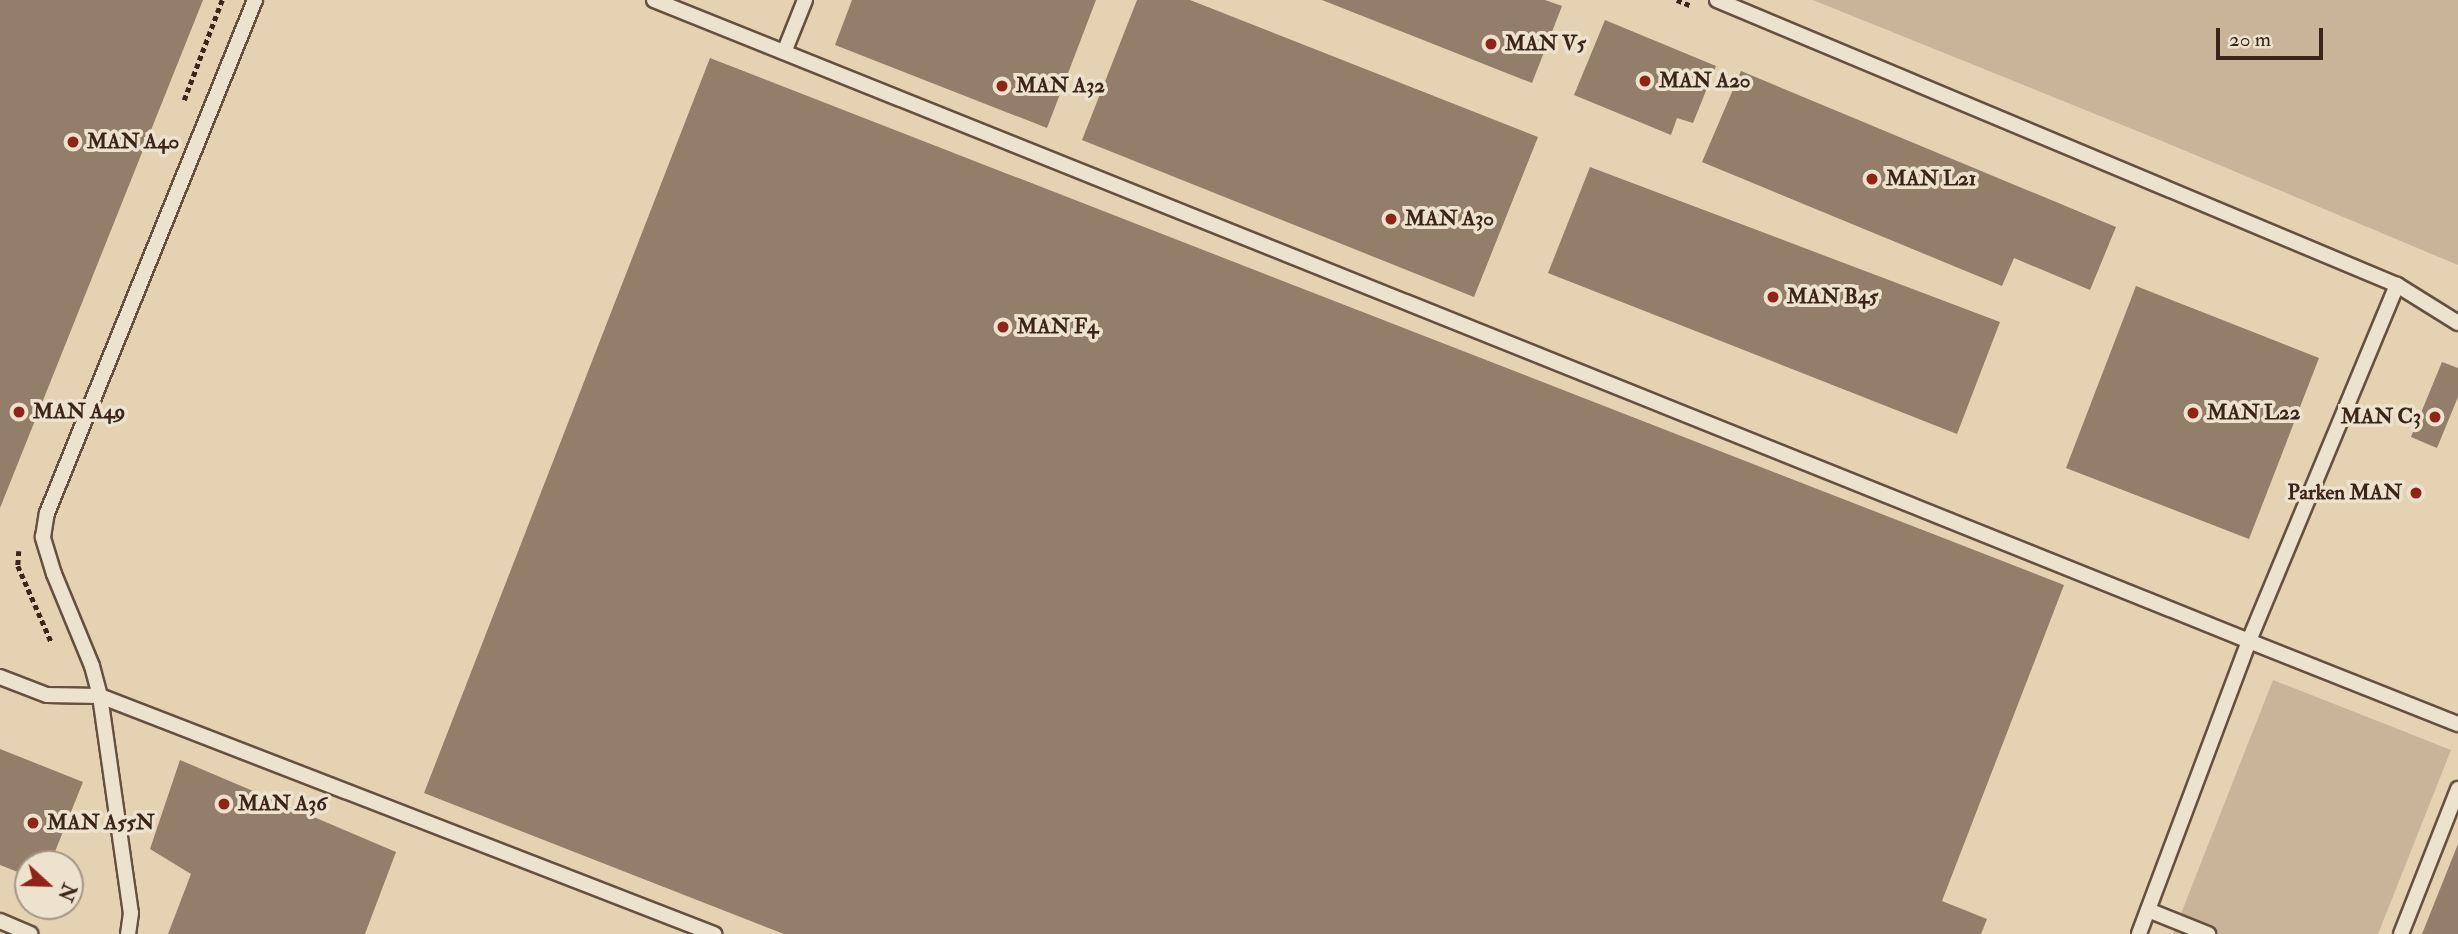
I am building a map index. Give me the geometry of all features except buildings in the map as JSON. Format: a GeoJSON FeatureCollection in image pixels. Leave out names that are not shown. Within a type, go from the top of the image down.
{"type":"FeatureCollection","features":[{"type":"Feature","properties":{"kind":"lane"},"geometry":{"type":"LineString","coordinates":[[128,934],[131,913],[127,875],[100,696],[92,666],[54,574],[43,537],[47,513],[255,0]]}},
{"type":"Feature","properties":{"kind":"lane"},"geometry":{"type":"LineString","coordinates":[[654,0],[785,50],[2458,724]]}},
{"type":"Feature","properties":{"kind":"lane"},"geometry":{"type":"LineString","coordinates":[[785,50],[805,0]]}},
{"type":"Feature","properties":{"kind":"lane"},"geometry":{"type":"LineString","coordinates":[[1717,0],[2397,285],[2458,323]]}},
{"type":"Feature","properties":{"kind":"lane"},"geometry":{"type":"LineString","coordinates":[[2139,934],[2249,640],[2397,285]]}},
{"type":"Feature","properties":{"kind":"lane"},"geometry":{"type":"LineString","coordinates":[[0,677],[47,695],[100,696],[714,934]]}},
{"type":"Feature","properties":{"kind":"lane"},"geometry":{"type":"LineString","coordinates":[[2401,934],[2458,789]]}},
{"type":"Feature","properties":{"kind":"lane"},"geometry":{"type":"LineString","coordinates":[[2147,910],[2208,934]]}},
{"type":"Feature","properties":{"kind":"lane"},"geometry":{"type":"LineString","coordinates":[[0,921],[30,934]]}},
{"type":"Feature","properties":{"kind":"path"},"geometry":{"type":"LineString","coordinates":[[183,102],[222,0]]}},
{"type":"Feature","properties":{"kind":"path"},"geometry":{"type":"LineString","coordinates":[[20,538],[18,566],[53,645]]}},
{"type":"Feature","properties":{"kind":"shaded area"},"geometry":{"type":"Polygon","coordinates":[[[1813,0],[2458,0],[2458,265],[2162,141],[1813,0]]]}},
{"type":"Feature","properties":{"kind":"shaded area"},"geometry":{"type":"Polygon","coordinates":[[[2273,680],[2451,750],[2378,934],[2173,934],[2273,680]]]}},
{"type":"Feature","properties":{"kind":"place","name":"MAN V5"},"geometry":{"type":"Point","coordinates":[1491,44]}},
{"type":"Feature","properties":{"kind":"place","name":"MAN A20"},"geometry":{"type":"Point","coordinates":[1645,81]}},
{"type":"Feature","properties":{"kind":"place","name":"MAN A32"},"geometry":{"type":"Point","coordinates":[1002,86]}},
{"type":"Feature","properties":{"kind":"place","name":"MAN A40"},"geometry":{"type":"Point","coordinates":[73,142]}},
{"type":"Feature","properties":{"kind":"place","name":"MAN L21"},"geometry":{"type":"Point","coordinates":[1872,179]}},
{"type":"Feature","properties":{"kind":"place","name":"MAN A30"},"geometry":{"type":"Point","coordinates":[1391,219]}},
{"type":"Feature","properties":{"kind":"place","name":"MAN B45"},"geometry":{"type":"Point","coordinates":[1773,297]}},
{"type":"Feature","properties":{"kind":"place","name":"MAN F4"},"geometry":{"type":"Point","coordinates":[1003,327]}},
{"type":"Feature","properties":{"kind":"place","name":"MAN A49"},"geometry":{"type":"Point","coordinates":[19,412]}},
{"type":"Feature","properties":{"kind":"place","name":"MAN L22"},"geometry":{"type":"Point","coordinates":[2193,413]}},
{"type":"Feature","properties":{"kind":"place","name":"MAN C3"},"geometry":{"type":"Point","coordinates":[2435,417]}},
{"type":"Feature","properties":{"kind":"place","name":"Parken MAN"},"geometry":{"type":"Point","coordinates":[2416,493]}},
{"type":"Feature","properties":{"kind":"place","name":"MAN A36"},"geometry":{"type":"Point","coordinates":[224,804]}},
{"type":"Feature","properties":{"kind":"place","name":"MAN A55N"},"geometry":{"type":"Point","coordinates":[33,823]}}]}
